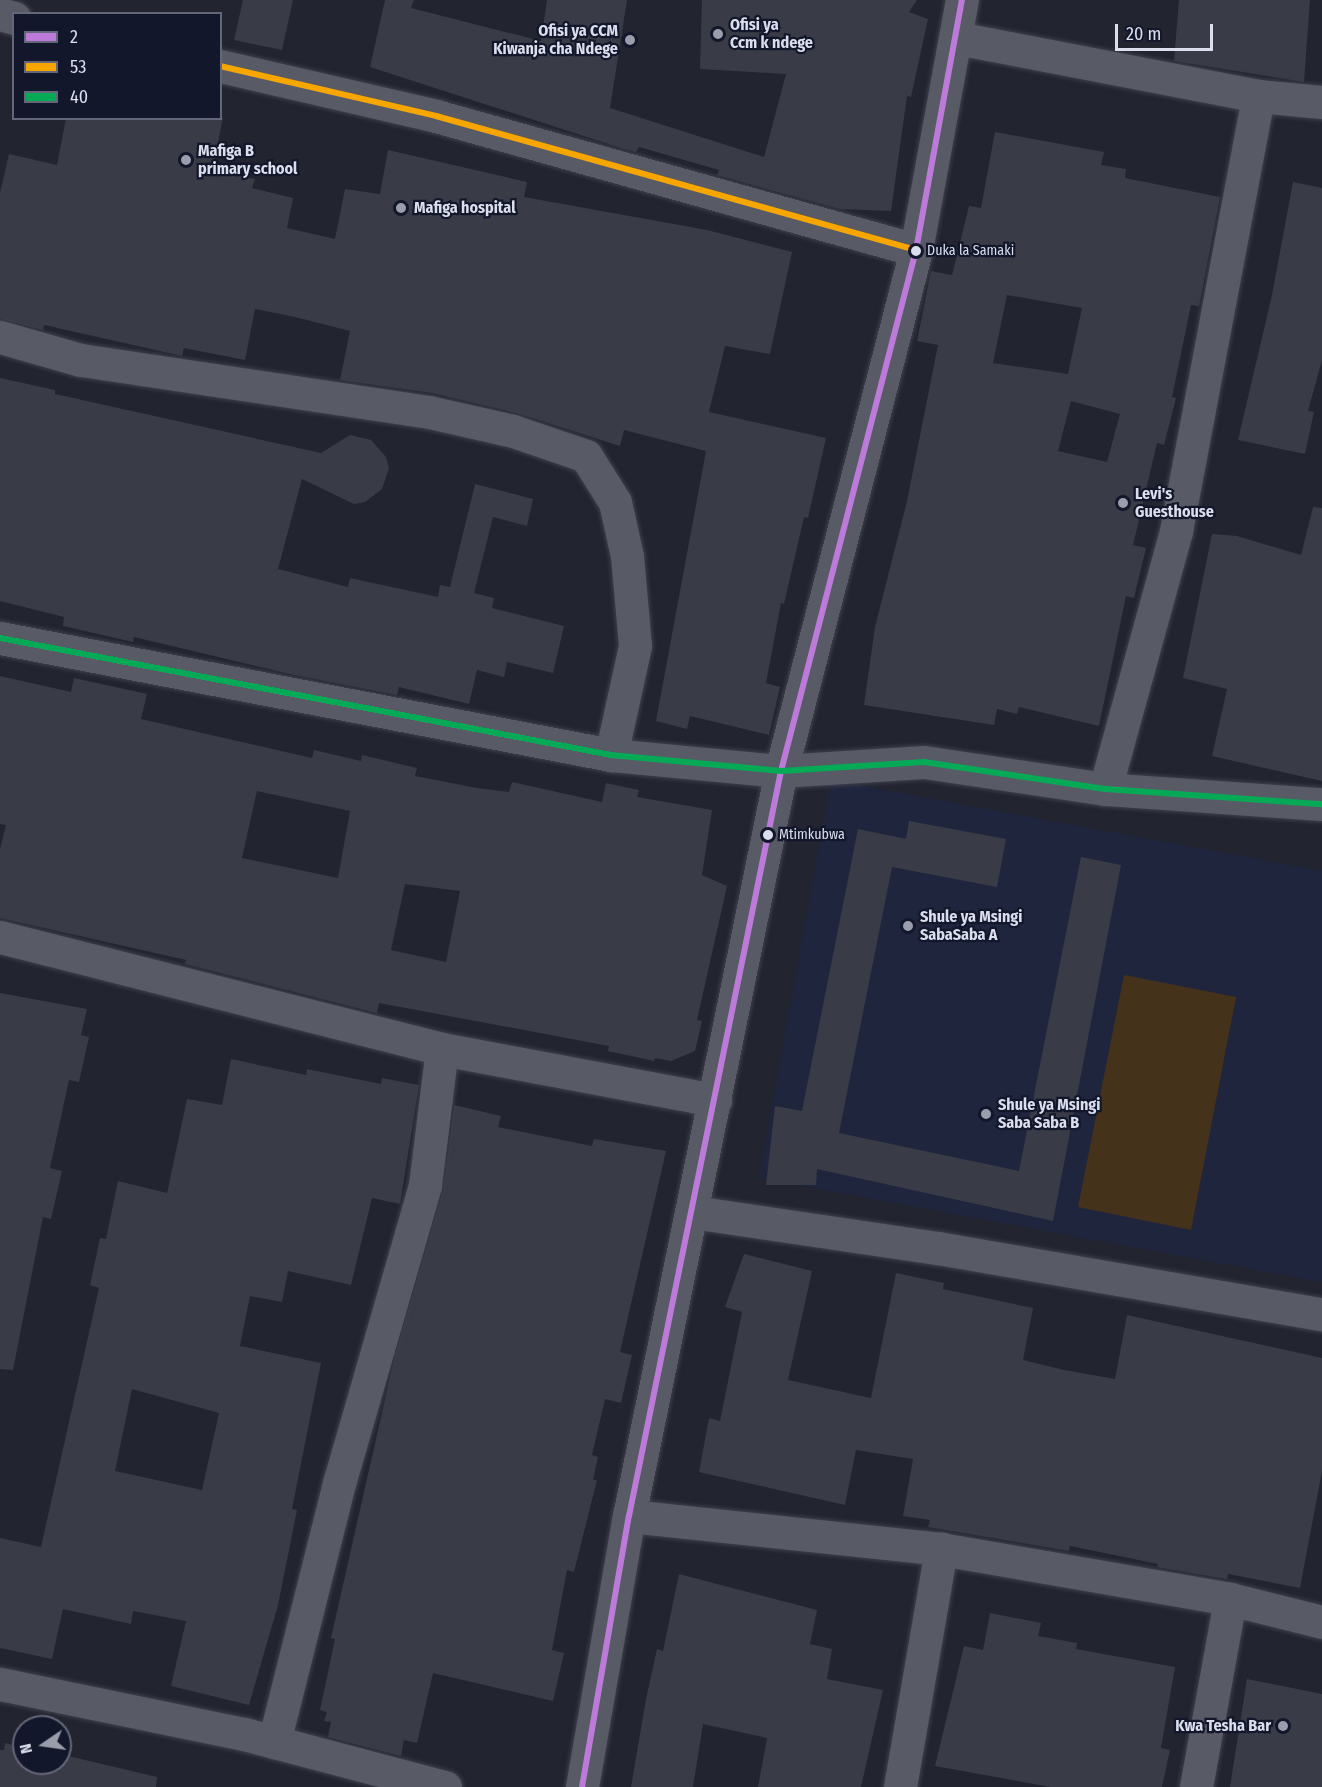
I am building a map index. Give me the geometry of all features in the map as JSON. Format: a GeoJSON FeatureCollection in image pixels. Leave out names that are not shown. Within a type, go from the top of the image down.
{"type":"FeatureCollection","features":[{"type":"Feature","properties":{"kind":"street"},"geometry":{"type":"LineString","coordinates":[[582,1787],[629,1516],[693,1212],[780,771],[916,250],[957,38],[962,0]]}},
{"type":"Feature","properties":{"kind":"street"},"geometry":{"type":"LineString","coordinates":[[957,38],[1258,96],[1322,102]]}},
{"type":"Feature","properties":{"kind":"street"},"geometry":{"type":"LineString","coordinates":[[222,66],[436,117],[916,250]]}},
{"type":"Feature","properties":{"kind":"street"},"geometry":{"type":"LineString","coordinates":[[1105,789],[1176,531],[1258,96]]}},
{"type":"Feature","properties":{"kind":"street"},"geometry":{"type":"LineString","coordinates":[[0,337],[81,360],[429,412],[513,431],[586,456],[615,501],[627,556],[635,646],[611,754]]}},
{"type":"Feature","properties":{"kind":"street"},"geometry":{"type":"LineString","coordinates":[[0,638],[611,754],[780,771],[924,762],[1105,789],[1322,804]]}},
{"type":"Feature","properties":{"kind":"street"},"geometry":{"type":"LineString","coordinates":[[0,937],[442,1049],[715,1100]]}},
{"type":"Feature","properties":{"kind":"street"},"geometry":{"type":"LineString","coordinates":[[274,1742],[340,1480],[425,1185],[442,1049]]}},
{"type":"Feature","properties":{"kind":"street"},"geometry":{"type":"LineString","coordinates":[[693,1212],[938,1248],[1322,1314]]}},
{"type":"Feature","properties":{"kind":"street"},"geometry":{"type":"LineString","coordinates":[[629,1516],[941,1549],[1230,1599],[1322,1622]]}},
{"type":"Feature","properties":{"kind":"street"},"geometry":{"type":"LineString","coordinates":[[900,1787],[941,1549]]}},
{"type":"Feature","properties":{"kind":"street"},"geometry":{"type":"LineString","coordinates":[[1196,1787],[1230,1599]]}},
{"type":"Feature","properties":{"kind":"street"},"geometry":{"type":"LineString","coordinates":[[0,1684],[274,1742],[445,1787]]}},
{"type":"Feature","properties":{"kind":"shaded area"},"geometry":{"type":"Polygon","coordinates":[[[831,780],[1322,871],[1322,1282],[759,1178],[831,780]]]}},
{"type":"Feature","properties":{"kind":"shaded area"},"geometry":{"type":"Polygon","coordinates":[[[1124,975],[1236,997],[1191,1230],[1078,1207],[1124,975]]]}},
{"type":"Feature","properties":{"kind":"building"},"geometry":{"type":"Polygon","coordinates":[[[243,0],[293,0],[282,50],[234,40],[243,0]]]}},
{"type":"Feature","properties":{"kind":"building"},"geometry":{"type":"Polygon","coordinates":[[[385,0],[414,0],[411,8],[541,41],[547,0],[627,0],[610,108],[764,157],[786,74],[700,69],[702,0],[917,0],[909,12],[928,19],[911,97],[907,96],[891,211],[840,209],[717,175],[719,170],[639,147],[636,152],[624,149],[370,67],[385,0]]]}},
{"type":"Feature","properties":{"kind":"building"},"geometry":{"type":"Polygon","coordinates":[[[1179,0],[1310,0],[1304,82],[1174,61],[1179,0]]]}},
{"type":"Feature","properties":{"kind":"building"},"geometry":{"type":"Polygon","coordinates":[[[223,118],[212,170],[255,179],[252,188],[293,198],[287,228],[335,239],[345,189],[380,194],[388,150],[527,182],[524,197],[707,230],[792,252],[770,354],[725,346],[709,412],[826,438],[808,518],[804,517],[784,604],[781,603],[766,683],[780,687],[769,735],[690,716],[687,729],[656,721],[706,451],[624,430],[620,446],[517,413],[432,393],[340,380],[350,331],[255,309],[245,360],[184,348],[182,356],[44,325],[43,330],[0,319],[0,193],[9,154],[57,165],[66,120],[222,120],[223,118]]]}},
{"type":"Feature","properties":{"kind":"building"},"geometry":{"type":"Polygon","coordinates":[[[995,132],[1104,152],[1101,165],[1126,169],[1125,178],[1220,197],[1199,306],[1191,305],[1172,397],[1176,398],[1164,445],[1157,443],[1133,545],[1146,548],[1134,598],[1126,596],[1099,726],[1019,707],[1017,714],[997,709],[994,725],[864,705],[875,627],[907,501],[938,345],[917,341],[931,271],[952,275],[969,206],[981,208],[995,132]],[[1007,295],[993,363],[1068,374],[1082,308],[1007,295]],[[1071,401],[1058,451],[1107,462],[1120,414],[1071,401]]]}},
{"type":"Feature","properties":{"kind":"building"},"geometry":{"type":"Polygon","coordinates":[[[1293,182],[1322,188],[1322,360],[1308,411],[1314,412],[1305,454],[1238,440],[1272,295],[1293,182]]]}},
{"type":"Feature","properties":{"kind":"building"},"geometry":{"type":"Polygon","coordinates":[[[0,378],[55,390],[55,394],[321,453],[350,435],[371,440],[386,457],[389,468],[382,489],[365,502],[354,504],[302,479],[278,569],[348,587],[350,578],[438,597],[440,585],[450,587],[475,484],[533,499],[527,526],[493,517],[474,593],[494,598],[492,608],[564,626],[553,673],[507,662],[504,677],[477,670],[469,704],[399,687],[397,695],[290,674],[134,637],[133,642],[63,626],[64,617],[0,601],[0,378]]]}},
{"type":"Feature","properties":{"kind":"building"},"geometry":{"type":"Polygon","coordinates":[[[1313,507],[1322,508],[1322,781],[1212,756],[1227,689],[1183,678],[1212,534],[1237,536],[1301,555],[1313,507]]]}},
{"type":"Feature","properties":{"kind":"building"},"geometry":{"type":"Polygon","coordinates":[[[0,676],[71,692],[74,678],[147,694],[141,719],[312,758],[314,750],[361,761],[362,755],[417,768],[415,776],[509,792],[512,782],[602,802],[606,783],[639,790],[637,797],[712,810],[702,875],[727,886],[697,1020],[702,1021],[695,1051],[671,1061],[655,1058],[654,1061],[608,1051],[609,1046],[379,1003],[377,1013],[185,964],[186,960],[0,918],[0,849],[6,825],[0,824],[0,676]],[[257,791],[242,858],[338,878],[350,811],[257,791]],[[405,884],[391,950],[446,962],[460,891],[405,884]]]}},
{"type":"Feature","properties":{"kind":"building"},"geometry":{"type":"Polygon","coordinates":[[[909,821],[1006,839],[997,887],[892,867],[839,1133],[1019,1171],[1081,857],[1121,865],[1053,1221],[817,1169],[816,1185],[766,1185],[775,1106],[802,1111],[858,829],[906,839],[909,821]]]}},
{"type":"Feature","properties":{"kind":"building"},"geometry":{"type":"Polygon","coordinates":[[[0,993],[87,1009],[81,1035],[89,1037],[79,1082],[69,1080],[50,1168],[62,1171],[51,1219],[43,1217],[13,1370],[0,1369],[0,993]]]}},
{"type":"Feature","properties":{"kind":"building"},"geometry":{"type":"Polygon","coordinates":[[[231,1059],[306,1075],[307,1069],[381,1084],[382,1078],[419,1085],[400,1204],[372,1198],[351,1285],[288,1271],[282,1302],[250,1296],[240,1346],[321,1363],[292,1509],[297,1510],[278,1605],[249,1705],[171,1686],[186,1621],[133,1611],[131,1624],[63,1609],[52,1659],[0,1648],[0,1538],[41,1547],[99,1288],[90,1285],[100,1238],[106,1239],[118,1181],[167,1193],[187,1099],[222,1105],[231,1059]],[[132,1389],[115,1471],[202,1490],[219,1413],[132,1389]]]}},
{"type":"Feature","properties":{"kind":"building"},"geometry":{"type":"Polygon","coordinates":[[[454,1105],[501,1116],[498,1127],[592,1146],[594,1139],[666,1151],[620,1352],[632,1355],[621,1403],[605,1399],[592,1455],[598,1457],[593,1480],[597,1480],[574,1572],[567,1570],[552,1650],[564,1653],[553,1701],[433,1673],[417,1743],[404,1740],[401,1756],[328,1737],[331,1722],[324,1721],[327,1712],[320,1710],[335,1639],[331,1638],[395,1355],[443,1190],[454,1105]]]}},
{"type":"Feature","properties":{"kind":"building"},"geometry":{"type":"Polygon","coordinates":[[[744,1254],[812,1271],[788,1380],[871,1398],[896,1273],[944,1283],[943,1289],[1033,1308],[1023,1360],[1064,1370],[1115,1379],[1127,1315],[1322,1358],[1322,1471],[1300,1588],[1228,1574],[1227,1579],[1157,1567],[1158,1564],[1070,1546],[1069,1551],[928,1527],[930,1520],[903,1516],[913,1459],[856,1450],[845,1505],[699,1472],[709,1418],[720,1421],[742,1312],[725,1307],[744,1254]]]}},
{"type":"Feature","properties":{"kind":"building"},"geometry":{"type":"Polygon","coordinates":[[[679,1574],[817,1610],[810,1644],[832,1649],[827,1679],[883,1690],[861,1787],[758,1787],[767,1738],[703,1724],[693,1787],[631,1787],[657,1649],[663,1651],[679,1574]]]}},
{"type":"Feature","properties":{"kind":"building"},"geometry":{"type":"Polygon","coordinates":[[[990,1613],[1041,1623],[1038,1636],[1077,1643],[1076,1649],[1175,1667],[1161,1748],[1170,1750],[1162,1787],[1051,1787],[935,1766],[964,1646],[983,1650],[990,1613]]]}},
{"type":"Feature","properties":{"kind":"building"},"geometry":{"type":"Polygon","coordinates":[[[1247,1679],[1322,1694],[1322,1787],[1230,1787],[1247,1679]]]}},
{"type":"Feature","properties":{"kind":"building"},"geometry":{"type":"Polygon","coordinates":[[[5,1743],[12,1745],[12,1775],[72,1775],[72,1757],[157,1777],[156,1787],[0,1787],[0,1750],[4,1750],[5,1743]]]}},
{"type":"Feature","properties":{"kind":"transit line","name":"2"},"geometry":{"type":"LineString","coordinates":[[582,1787],[629,1516],[781,771],[916,250],[962,0]]}},
{"type":"Feature","properties":{"kind":"transit line","name":"53"},"geometry":{"type":"LineString","coordinates":[[222,66],[436,116],[916,250]]}},
{"type":"Feature","properties":{"kind":"transit line","name":"40"},"geometry":{"type":"LineString","coordinates":[[0,638],[611,755],[781,771],[924,762],[1105,789],[1322,804]]}},
{"type":"Feature","properties":{"kind":"place","name":"Ofisi ya Ccm k ndege"},"geometry":{"type":"Point","coordinates":[718,34]}},
{"type":"Feature","properties":{"kind":"place","name":"Ofisi ya CCM Kiwanja cha Ndege"},"geometry":{"type":"Point","coordinates":[630,40]}},
{"type":"Feature","properties":{"kind":"place","name":"Mafiga B primary school"},"geometry":{"type":"Point","coordinates":[186,160]}},
{"type":"Feature","properties":{"kind":"place","name":"Mafiga hospital"},"geometry":{"type":"Point","coordinates":[401,208]}},
{"type":"Feature","properties":{"kind":"place","name":"Duka la Samaki"},"geometry":{"type":"Point","coordinates":[916,251]}},
{"type":"Feature","properties":{"kind":"place","name":"Levi's Guesthouse"},"geometry":{"type":"Point","coordinates":[1123,503]}},
{"type":"Feature","properties":{"kind":"place","name":"Mtimkubwa"},"geometry":{"type":"Point","coordinates":[768,835]}},
{"type":"Feature","properties":{"kind":"place","name":"Shule ya Msingi SabaSaba A"},"geometry":{"type":"Point","coordinates":[908,926]}},
{"type":"Feature","properties":{"kind":"place","name":"Shule ya Msingi Saba Saba B"},"geometry":{"type":"Point","coordinates":[986,1114]}},
{"type":"Feature","properties":{"kind":"place","name":"Kwa Tesha Bar"},"geometry":{"type":"Point","coordinates":[1283,1726]}}]}
